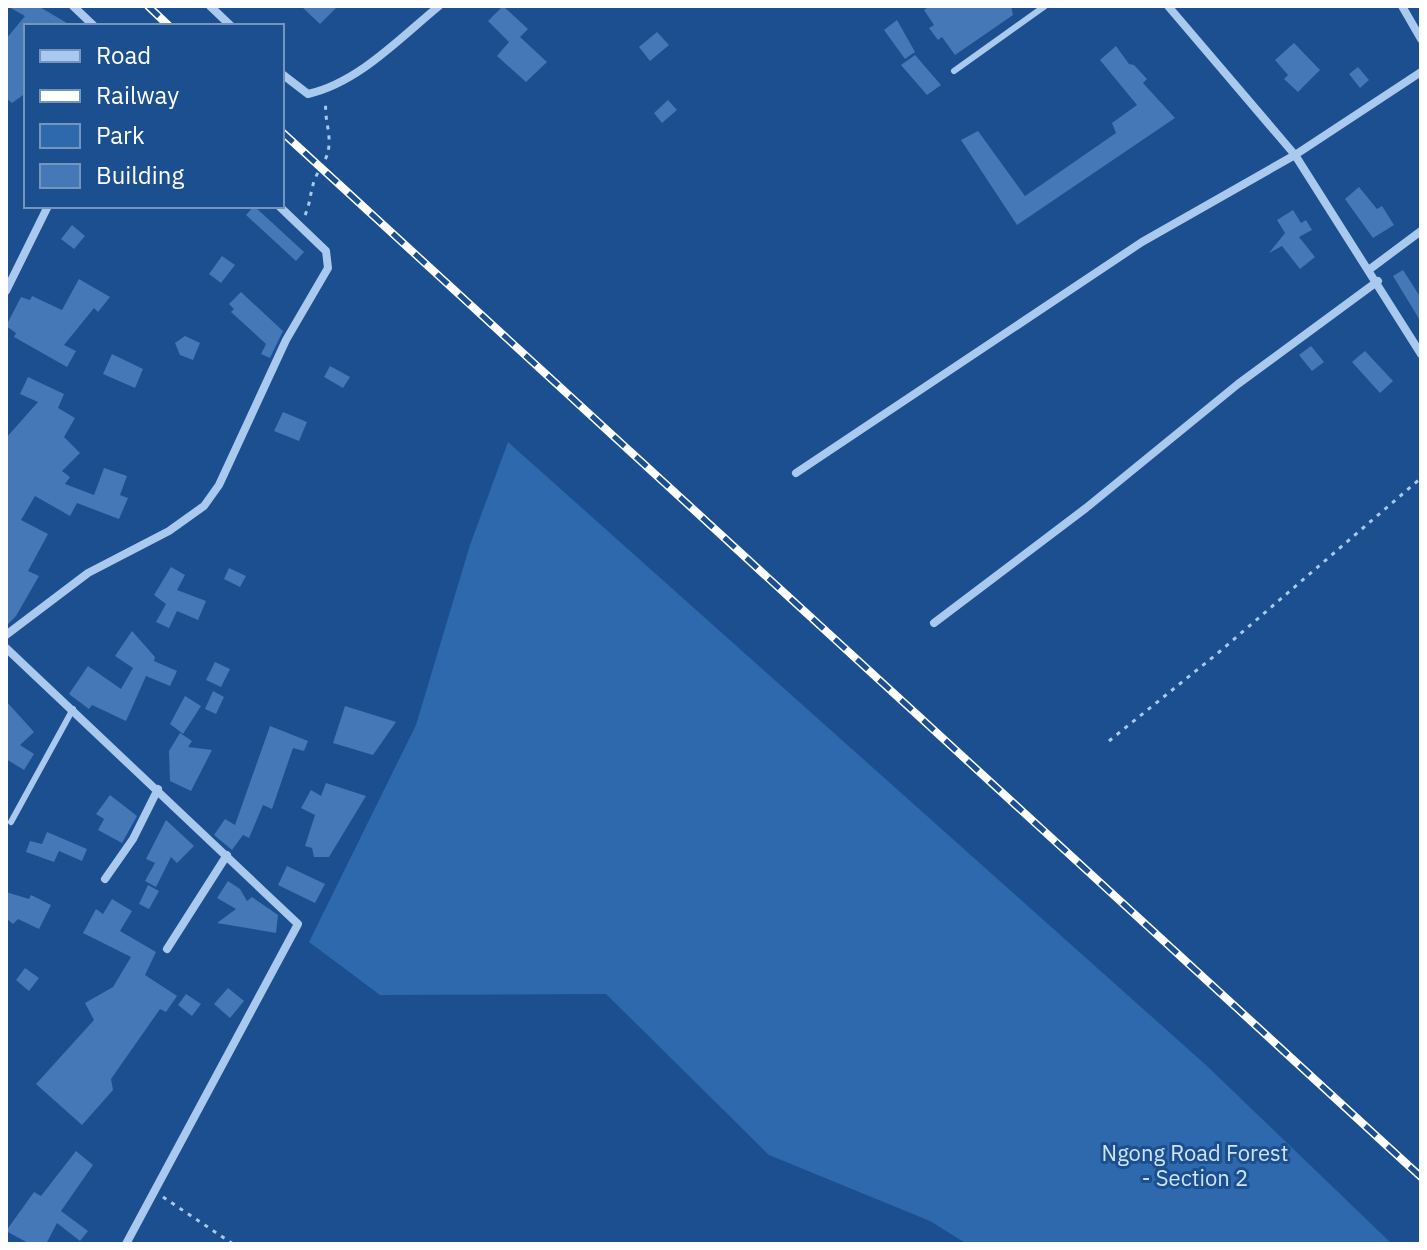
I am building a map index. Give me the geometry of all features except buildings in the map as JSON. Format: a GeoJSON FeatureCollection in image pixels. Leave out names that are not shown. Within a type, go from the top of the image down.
{"type":"FeatureCollection","features":[{"type":"Feature","properties":{"kind":"street"},"geometry":{"type":"LineString","coordinates":[[73,6],[92,24]]}},
{"type":"Feature","properties":{"kind":"street"},"geometry":{"type":"LineString","coordinates":[[210,6],[229,24]]}},
{"type":"Feature","properties":{"kind":"street"},"geometry":{"type":"LineString","coordinates":[[284,76],[308,94],[327,90],[360,70],[439,6]]}},
{"type":"Feature","properties":{"kind":"street"},"geometry":{"type":"LineString","coordinates":[[1168,6],[1295,155],[1378,281],[1421,354]]}},
{"type":"Feature","properties":{"kind":"street"},"geometry":{"type":"LineString","coordinates":[[1402,6],[1421,39]]}},
{"type":"Feature","properties":{"kind":"street"},"geometry":{"type":"LineString","coordinates":[[796,473],[1142,242],[1295,155],[1421,72]]}},
{"type":"Feature","properties":{"kind":"street"},"geometry":{"type":"LineString","coordinates":[[6,291],[47,208]]}},
{"type":"Feature","properties":{"kind":"street"},"geometry":{"type":"LineString","coordinates":[[6,635],[88,573],[169,531],[204,506],[219,485],[286,340],[328,268],[326,251],[281,208]]}},
{"type":"Feature","properties":{"kind":"street"},"geometry":{"type":"LineString","coordinates":[[1370,269],[1421,231]]}},
{"type":"Feature","properties":{"kind":"street"},"geometry":{"type":"LineString","coordinates":[[934,623],[1086,508],[1238,384],[1378,281]]}},
{"type":"Feature","properties":{"kind":"street"},"geometry":{"type":"LineString","coordinates":[[6,648],[293,915],[298,930],[126,1244]]}},
{"type":"Feature","properties":{"kind":"street"},"geometry":{"type":"LineString","coordinates":[[105,879],[133,839],[158,789]]}},
{"type":"Feature","properties":{"kind":"street"},"geometry":{"type":"LineString","coordinates":[[167,949],[227,855]]}},
{"type":"Feature","properties":{"kind":"lane"},"geometry":{"type":"LineString","coordinates":[[954,71],[1034,9],[1045,6]]}},
{"type":"Feature","properties":{"kind":"lane"},"geometry":{"type":"LineString","coordinates":[[11,822],[73,709]]}},
{"type":"Feature","properties":{"kind":"path"},"geometry":{"type":"LineString","coordinates":[[300,226],[313,199],[316,176],[327,160],[330,140],[324,115],[327,90]]}},
{"type":"Feature","properties":{"kind":"path"},"geometry":{"type":"LineString","coordinates":[[1109,741],[1218,653],[1421,478]]}},
{"type":"Feature","properties":{"kind":"path"},"geometry":{"type":"LineString","coordinates":[[156,1193],[233,1244]]}},
{"type":"Feature","properties":{"kind":"green space","name":"Ngong Road Forest - Section 2"},"geometry":{"type":"Polygon","coordinates":[[[508,442],[1207,1066],[1392,1244],[967,1244],[930,1221],[769,1155],[606,994],[380,995],[309,942],[416,725],[470,545],[508,442]]]}},
{"type":"Feature","properties":{"kind":"railway"},"geometry":{"type":"LineString","coordinates":[[148,6],[167,24]]}},
{"type":"Feature","properties":{"kind":"railway"},"geometry":{"type":"LineString","coordinates":[[284,134],[1421,1177]]}}]}
